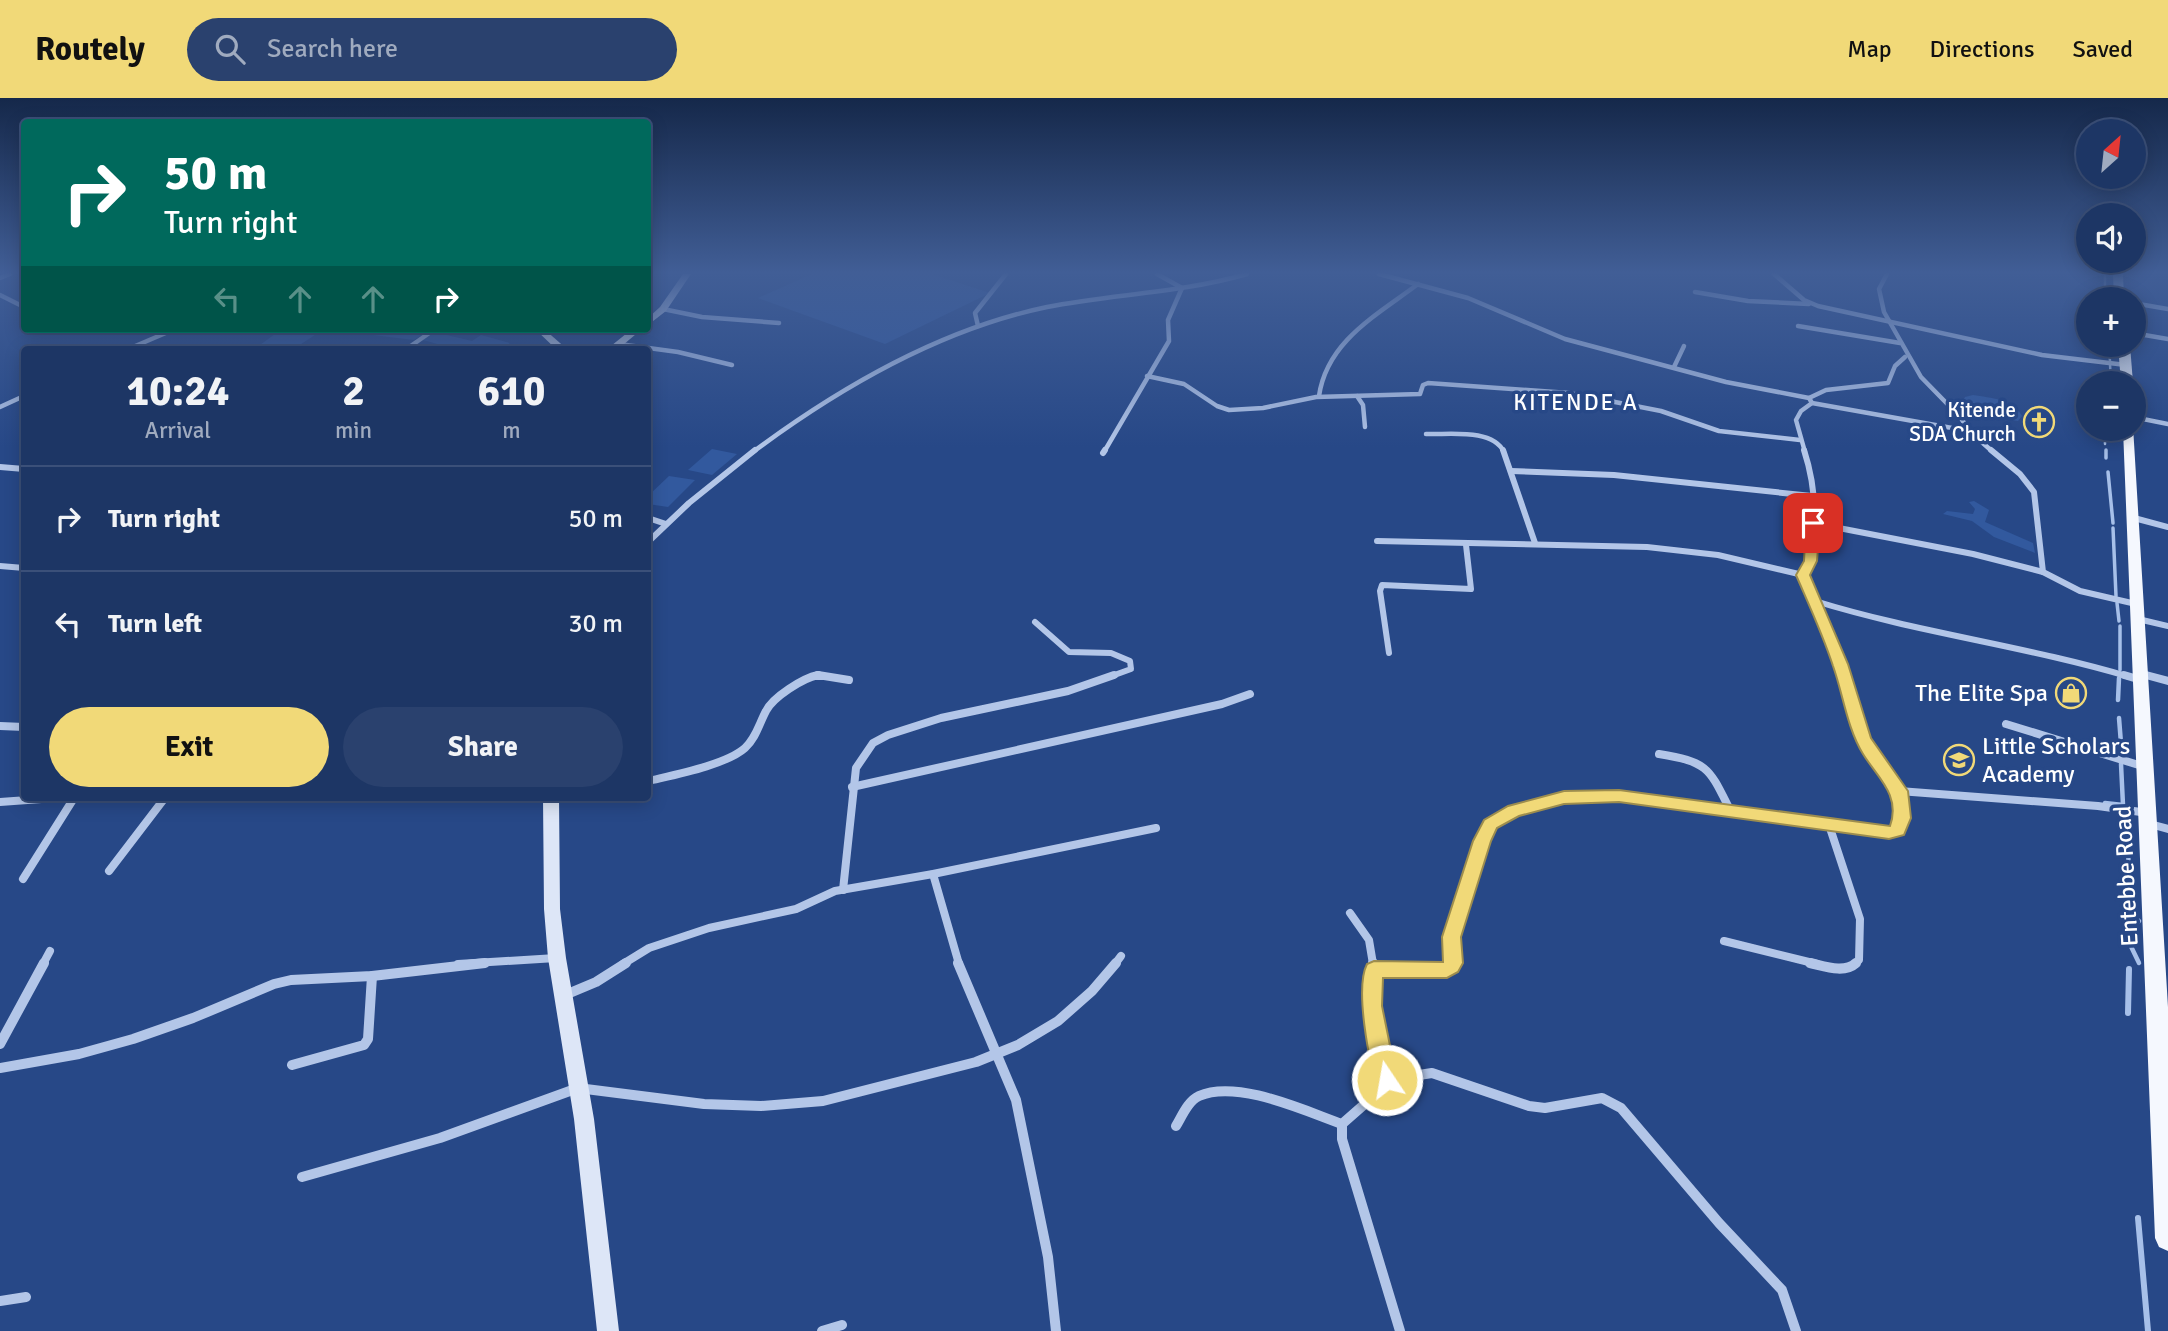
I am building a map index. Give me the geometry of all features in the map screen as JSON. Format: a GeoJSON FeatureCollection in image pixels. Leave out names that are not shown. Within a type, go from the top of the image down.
{"type":"FeatureCollection","features":[{"type":"Feature","properties":{"kind":"main road"},"geometry":{"type":"LineString","coordinates":[[2125,357],[2126,371]]}},
{"type":"Feature","properties":{"kind":"main road","name":"Entebbe Road"},"geometry":{"type":"LineString","coordinates":[[2130,441],[2144,766],[2155,822],[2162,975],[2168,1238]]}},
{"type":"Feature","properties":{"kind":"street"},"geometry":{"type":"LineString","coordinates":[[651,539],[716,479],[849,386],[966,332]]}},
{"type":"Feature","properties":{"kind":"street"},"geometry":{"type":"LineString","coordinates":[[1103,453],[1169,341],[1166,332]]}},
{"type":"Feature","properties":{"kind":"street"},"geometry":{"type":"LineString","coordinates":[[1319,396],[1319,383],[1326,367],[1347,341],[1359,332]]}},
{"type":"Feature","properties":{"kind":"street"},"geometry":{"type":"LineString","coordinates":[[1547,332],[1565,339],[1726,382],[1811,400],[1840,410],[1969,431]]}},
{"type":"Feature","properties":{"kind":"street"},"geometry":{"type":"LineString","coordinates":[[1831,332],[1900,343]]}},
{"type":"Feature","properties":{"kind":"street"},"geometry":{"type":"LineString","coordinates":[[1894,332],[1905,357],[1927,386],[1969,431],[2020,474],[2034,492],[2043,572]]}},
{"type":"Feature","properties":{"kind":"street"},"geometry":{"type":"LineString","coordinates":[[1927,332],[2042,355],[2126,366]]}},
{"type":"Feature","properties":{"kind":"street"},"geometry":{"type":"LineString","coordinates":[[134,346],[165,333]]}},
{"type":"Feature","properties":{"kind":"street"},"geometry":{"type":"LineString","coordinates":[[411,346],[429,333]]}},
{"type":"Feature","properties":{"kind":"street"},"geometry":{"type":"LineString","coordinates":[[544,333],[558,346]]}},
{"type":"Feature","properties":{"kind":"street"},"geometry":{"type":"LineString","coordinates":[[616,346],[633,333]]}},
{"type":"Feature","properties":{"kind":"street"},"geometry":{"type":"LineString","coordinates":[[2146,335],[2168,339]]}},
{"type":"Feature","properties":{"kind":"street"},"geometry":{"type":"LineString","coordinates":[[1674,368],[1684,346]]}},
{"type":"Feature","properties":{"kind":"street"},"geometry":{"type":"LineString","coordinates":[[651,350],[678,352],[732,365]]}},
{"type":"Feature","properties":{"kind":"street"},"geometry":{"type":"LineString","coordinates":[[1803,575],[1810,561],[1815,515],[1797,419],[1811,400],[1826,390],[1888,383],[1895,366],[1905,357]]}},
{"type":"Feature","properties":{"kind":"street"},"geometry":{"type":"LineString","coordinates":[[1147,376],[1187,386],[1217,406],[1230,410],[1263,408],[1319,396],[1420,394],[1423,385],[1428,383],[1569,393],[1661,411],[1718,431],[1800,440]]}},
{"type":"Feature","properties":{"kind":"street"},"geometry":{"type":"LineString","coordinates":[[1357,396],[1363,405],[1365,427]]}},
{"type":"Feature","properties":{"kind":"street"},"geometry":{"type":"LineString","coordinates":[[0,407],[21,397]]}},
{"type":"Feature","properties":{"kind":"street"},"geometry":{"type":"LineString","coordinates":[[2146,420],[2168,424]]}},
{"type":"Feature","properties":{"kind":"street"},"geometry":{"type":"LineString","coordinates":[[1426,434],[1491,438],[1500,444],[1517,485],[1526,525],[1535,543]]}},
{"type":"Feature","properties":{"kind":"street"},"geometry":{"type":"LineString","coordinates":[[0,467],[21,469]]}},
{"type":"Feature","properties":{"kind":"street"},"geometry":{"type":"LineString","coordinates":[[1511,471],[1614,475],[1812,496]]}},
{"type":"Feature","properties":{"kind":"street"},"geometry":{"type":"LineString","coordinates":[[651,518],[666,524]]}},
{"type":"Feature","properties":{"kind":"street"},"geometry":{"type":"LineString","coordinates":[[2134,518],[2168,527]]}},
{"type":"Feature","properties":{"kind":"street"},"geometry":{"type":"LineString","coordinates":[[1813,523],[1973,554],[2043,572],[2080,591],[2136,611],[2168,626]]}},
{"type":"Feature","properties":{"kind":"street"},"geometry":{"type":"LineString","coordinates":[[1377,541],[1465,545],[1535,543],[1685,551],[1753,562],[1803,575]]}},
{"type":"Feature","properties":{"kind":"street"},"geometry":{"type":"LineString","coordinates":[[1389,653],[1381,587],[1385,584],[1471,589],[1465,545]]}},
{"type":"Feature","properties":{"kind":"street"},"geometry":{"type":"LineString","coordinates":[[0,566],[21,568]]}},
{"type":"Feature","properties":{"kind":"street"},"geometry":{"type":"LineString","coordinates":[[1374,969],[1447,970],[1451,967],[1451,937],[1482,841],[1490,824],[1514,811],[1564,798],[1619,796],[1829,825],[1889,832],[1898,830],[1902,818],[1899,791],[1863,738],[1846,679],[1803,575]]}},
{"type":"Feature","properties":{"kind":"street"},"geometry":{"type":"LineString","coordinates":[[1815,601],[1843,611],[2168,681]]}},
{"type":"Feature","properties":{"kind":"street"},"geometry":{"type":"LineString","coordinates":[[843,890],[852,787],[856,768],[873,743],[888,735],[941,718],[1068,691],[1131,669],[1130,661],[1120,655],[1069,652],[1035,622]]}},
{"type":"Feature","properties":{"kind":"street"},"geometry":{"type":"LineString","coordinates":[[651,780],[695,770],[743,750],[755,736],[767,708],[804,678],[818,675],[849,680]]}},
{"type":"Feature","properties":{"kind":"street"},"geometry":{"type":"LineString","coordinates":[[852,787],[1222,704],[1250,694]]}},
{"type":"Feature","properties":{"kind":"street"},"geometry":{"type":"LineString","coordinates":[[2006,723],[2144,766]]}},
{"type":"Feature","properties":{"kind":"street"},"geometry":{"type":"LineString","coordinates":[[0,726],[21,726]]}},
{"type":"Feature","properties":{"kind":"street"},"geometry":{"type":"LineString","coordinates":[[1659,754],[1694,759],[1704,764],[1731,811]]}},
{"type":"Feature","properties":{"kind":"street"},"geometry":{"type":"LineString","coordinates":[[1899,791],[2098,806],[2155,822]]}},
{"type":"Feature","properties":{"kind":"street"},"geometry":{"type":"LineString","coordinates":[[0,802],[21,800]]}},
{"type":"Feature","properties":{"kind":"street"},"geometry":{"type":"LineString","coordinates":[[23,879],[72,801]]}},
{"type":"Feature","properties":{"kind":"street"},"geometry":{"type":"LineString","coordinates":[[109,871],[162,801]]}},
{"type":"Feature","properties":{"kind":"street"},"geometry":{"type":"LineString","coordinates":[[551,801],[552,909],[557,958],[578,1088],[608,1331]]}},
{"type":"Feature","properties":{"kind":"street"},"geometry":{"type":"LineString","coordinates":[[1724,941],[1835,970],[1852,967],[1859,960],[1861,932],[1858,908],[1829,825]]}},
{"type":"Feature","properties":{"kind":"street"},"geometry":{"type":"LineString","coordinates":[[565,996],[596,982],[649,947],[709,928],[796,909],[843,890],[1156,828]]}},
{"type":"Feature","properties":{"kind":"street"},"geometry":{"type":"LineString","coordinates":[[933,874],[961,971],[1016,1100],[1048,1257],[1056,1331]]}},
{"type":"Feature","properties":{"kind":"street"},"geometry":{"type":"LineString","coordinates":[[1350,913],[1369,938],[1374,952],[1371,1006],[1387,1080],[1383,1088],[1342,1124],[1342,1139],[1399,1331]]}},
{"type":"Feature","properties":{"kind":"street"},"geometry":{"type":"LineString","coordinates":[[0,1044],[50,951]]}},
{"type":"Feature","properties":{"kind":"street"},"geometry":{"type":"LineString","coordinates":[[302,1177],[440,1138],[578,1088],[704,1104],[761,1106],[823,1101],[996,1056],[1036,1035],[1071,1010],[1100,985],[1121,956]]}},
{"type":"Feature","properties":{"kind":"street"},"geometry":{"type":"LineString","coordinates":[[0,1068],[79,1054],[133,1039],[193,1018],[274,984],[309,978],[372,976],[450,965],[557,958]]}},
{"type":"Feature","properties":{"kind":"street"},"geometry":{"type":"LineString","coordinates":[[292,1065],[365,1045],[369,1039],[372,976]]}},
{"type":"Feature","properties":{"kind":"street"},"geometry":{"type":"LineString","coordinates":[[1387,1080],[1432,1073],[1529,1106],[1545,1108],[1602,1098],[1621,1108],[1719,1223],[1782,1290],[1796,1331]]}},
{"type":"Feature","properties":{"kind":"street"},"geometry":{"type":"LineString","coordinates":[[1176,1126],[1191,1102],[1199,1096],[1218,1090],[1283,1105],[1342,1124]]}},
{"type":"Feature","properties":{"kind":"street"},"geometry":{"type":"LineString","coordinates":[[0,1301],[26,1297]]}},
{"type":"Feature","properties":{"kind":"street"},"geometry":{"type":"LineString","coordinates":[[822,1331],[842,1325]]}},
{"type":"Feature","properties":{"kind":"shaded area"},"geometry":{"type":"Polygon","coordinates":[[[851,332],[911,332],[885,344],[851,332]]]}},
{"type":"Feature","properties":{"kind":"shaded area"},"geometry":{"type":"Polygon","coordinates":[[[276,333],[318,333],[298,346],[259,346],[276,333]]]}},
{"type":"Feature","properties":{"kind":"shaded area"},"geometry":{"type":"Polygon","coordinates":[[[357,333],[425,333],[414,340],[357,333]]]}},
{"type":"Feature","properties":{"kind":"shaded area"},"geometry":{"type":"Polygon","coordinates":[[[432,333],[438,333],[472,341],[481,335],[510,343],[505,346],[447,346],[422,340],[432,333]]]}},
{"type":"Feature","properties":{"kind":"shaded area"},"geometry":{"type":"Polygon","coordinates":[[[1973,395],[2007,403],[2022,416],[2018,421],[1983,415],[1962,403],[1965,397],[1973,395]]]}},
{"type":"Feature","properties":{"kind":"shaded area"},"geometry":{"type":"Polygon","coordinates":[[[712,449],[737,454],[712,475],[688,470],[712,449]]]}},
{"type":"Feature","properties":{"kind":"shaded area"},"geometry":{"type":"Polygon","coordinates":[[[669,476],[695,480],[668,507],[651,504],[651,493],[669,476]]]}},
{"type":"Feature","properties":{"kind":"shaded area"},"geometry":{"type":"Polygon","coordinates":[[[1974,501],[1989,510],[1985,522],[2033,543],[2035,553],[1994,537],[1972,521],[1943,514],[1947,511],[1973,514],[1975,509],[1969,502],[1974,501]]]}},
{"type":"Feature","properties":{"kind":"waterway"},"geometry":{"type":"LineString","coordinates":[[2110,357],[2110,361]]}},
{"type":"Feature","properties":{"kind":"waterway"},"geometry":{"type":"LineString","coordinates":[[2110,364],[2110,371]]}},
{"type":"Feature","properties":{"kind":"waterway"},"geometry":{"type":"LineString","coordinates":[[2106,450],[2106,458]]}},
{"type":"Feature","properties":{"kind":"waterway"},"geometry":{"type":"LineString","coordinates":[[2108,472],[2113,523]]}},
{"type":"Feature","properties":{"kind":"waterway"},"geometry":{"type":"LineString","coordinates":[[2113,528],[2116,596]]}},
{"type":"Feature","properties":{"kind":"waterway"},"geometry":{"type":"LineString","coordinates":[[2117,603],[2119,621]]}},
{"type":"Feature","properties":{"kind":"waterway"},"geometry":{"type":"LineString","coordinates":[[2120,626],[2120,670]]}},
{"type":"Feature","properties":{"kind":"waterway"},"geometry":{"type":"LineString","coordinates":[[2118,700],[2119,678]]}},
{"type":"Feature","properties":{"kind":"waterway"},"geometry":{"type":"LineString","coordinates":[[2119,718],[2122,756]]}},
{"type":"Feature","properties":{"kind":"waterway"},"geometry":{"type":"LineString","coordinates":[[2105,803],[2123,805],[2121,764]]}},
{"type":"Feature","properties":{"kind":"waterway"},"geometry":{"type":"LineString","coordinates":[[2122,813],[2126,813],[2131,910]]}},
{"type":"Feature","properties":{"kind":"waterway"},"geometry":{"type":"LineString","coordinates":[[2139,921],[2125,934],[2139,963]]}},
{"type":"Feature","properties":{"kind":"waterway"},"geometry":{"type":"LineString","coordinates":[[2128,1013],[2129,969]]}},
{"type":"Feature","properties":{"kind":"waterway"},"geometry":{"type":"LineString","coordinates":[[2138,1218],[2148,1331]]}},
{"type":"Feature","properties":{"kind":"place","name":"Kitende SDA Church"},"geometry":{"type":"Point","coordinates":[2039,422]}},
{"type":"Feature","properties":{"kind":"place","name":"The Elite Spa"},"geometry":{"type":"Point","coordinates":[2071,693]}},
{"type":"Feature","properties":{"kind":"place","name":"Little Scholars Academy"},"geometry":{"type":"Point","coordinates":[1959,760]}},
{"type":"Feature","properties":{"kind":"district","name":"KITENDE A"},"geometry":{"type":"Point","coordinates":[1576,402]}},
{"type":"Feature","properties":{"kind":"route"},"geometry":{"type":"LineString","coordinates":[[1387,1080],[1371,1006],[1374,969],[1447,970],[1451,967],[1451,937],[1459,907],[1482,841],[1490,824],[1499,818],[1527,806],[1564,798],[1619,796],[1869,830],[1898,830],[1902,818],[1899,791],[1873,757],[1863,738],[1835,648],[1803,575],[1810,561],[1813,523]]}}]}
